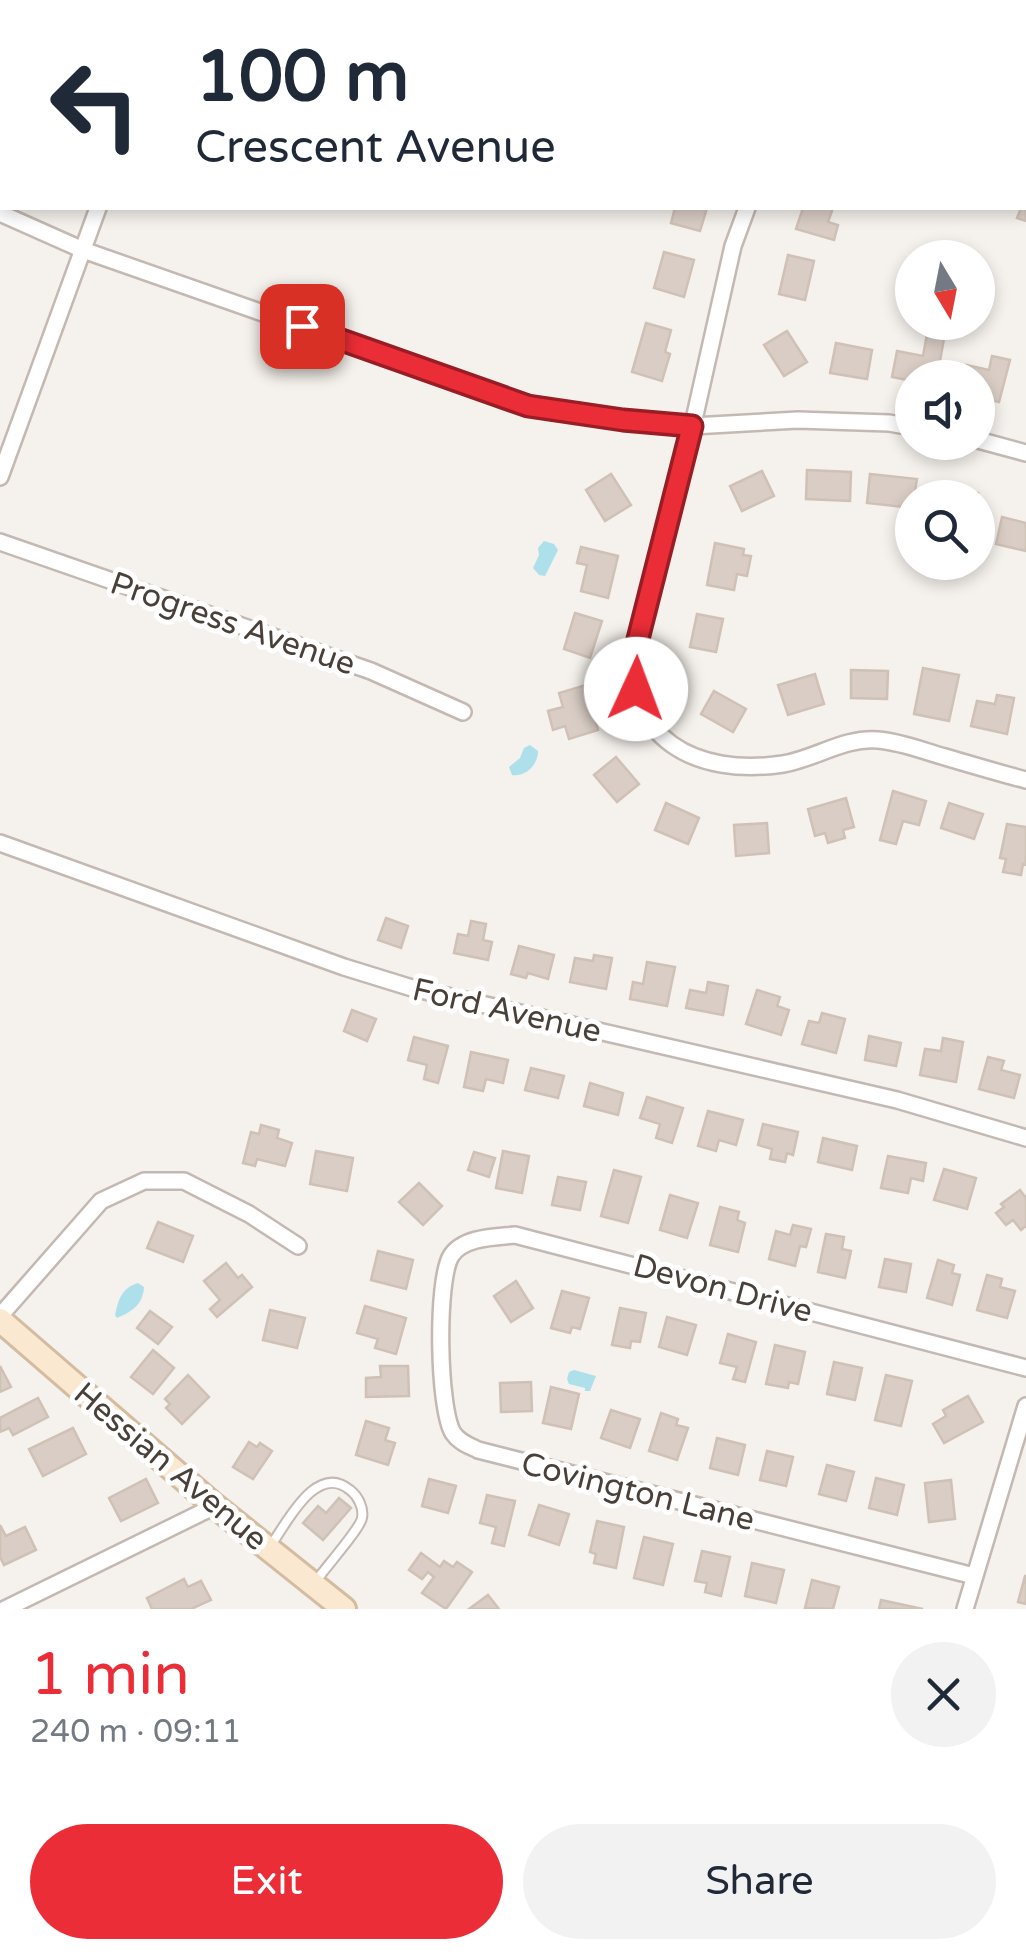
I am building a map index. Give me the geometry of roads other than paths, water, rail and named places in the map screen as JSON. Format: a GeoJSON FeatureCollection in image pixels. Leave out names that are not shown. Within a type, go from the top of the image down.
{"type":"FeatureCollection","features":[{"type":"Feature","properties":{"kind":"main road","name":"Hessian Avenue"},"geometry":{"type":"LineString","coordinates":[[0,1318],[215,1506],[344,1609]]}},
{"type":"Feature","properties":{"kind":"street"},"geometry":{"type":"LineString","coordinates":[[0,477],[97,210]]}},
{"type":"Feature","properties":{"kind":"street"},"geometry":{"type":"LineString","coordinates":[[746,210],[734,246],[640,628],[633,666],[644,712],[672,747],[716,764],[786,764],[852,742],[875,739],[920,748],[1026,780]]}},
{"type":"Feature","properties":{"kind":"street"},"geometry":{"type":"LineString","coordinates":[[0,213],[83,250],[528,406],[692,426],[798,420],[895,424]]}},
{"type":"Feature","properties":{"kind":"street"},"geometry":{"type":"LineString","coordinates":[[995,444],[1026,452]]}},
{"type":"Feature","properties":{"kind":"street","name":"Progress Avenue"},"geometry":{"type":"LineString","coordinates":[[0,542],[372,671],[463,712]]}},
{"type":"Feature","properties":{"kind":"street","name":"Ford Avenue"},"geometry":{"type":"LineString","coordinates":[[0,843],[412,988],[897,1100],[1026,1138]]}},
{"type":"Feature","properties":{"kind":"street"},"geometry":{"type":"LineString","coordinates":[[0,1318],[100,1201],[144,1180],[184,1181],[248,1214],[298,1246]]}},
{"type":"Feature","properties":{"kind":"street","name":"Devon Drive"},"geometry":{"type":"LineString","coordinates":[[444,1284],[452,1254],[462,1247],[471,1241],[516,1235],[1026,1368]]}},
{"type":"Feature","properties":{"kind":"street","name":"Covington Lane"},"geometry":{"type":"LineString","coordinates":[[444,1284],[441,1321],[445,1411],[460,1442],[478,1450],[974,1576]]}},
{"type":"Feature","properties":{"kind":"street"},"geometry":{"type":"LineString","coordinates":[[965,1609],[1026,1406]]}},
{"type":"Feature","properties":{"kind":"street"},"geometry":{"type":"LineString","coordinates":[[5,1609],[215,1506]]}},
{"type":"Feature","properties":{"kind":"lane"},"geometry":{"type":"LineString","coordinates":[[268,1548],[314,1488],[333,1482],[350,1490],[362,1508],[361,1522],[314,1584]]}},
{"type":"Feature","properties":{"kind":"water"},"geometry":{"type":"Polygon","coordinates":[[[544,541],[558,550],[545,576],[533,568],[544,541]]]}},
{"type":"Feature","properties":{"kind":"water"},"geometry":{"type":"Polygon","coordinates":[[[530,745],[538,751],[533,765],[522,774],[512,775],[509,767],[530,745]]]}},
{"type":"Feature","properties":{"kind":"water"},"geometry":{"type":"Polygon","coordinates":[[[138,1283],[144,1287],[139,1303],[117,1318],[121,1296],[138,1283]]]}},
{"type":"Feature","properties":{"kind":"water"},"geometry":{"type":"Polygon","coordinates":[[[569,1372],[596,1376],[590,1391],[569,1384],[569,1372]]]}}]}
